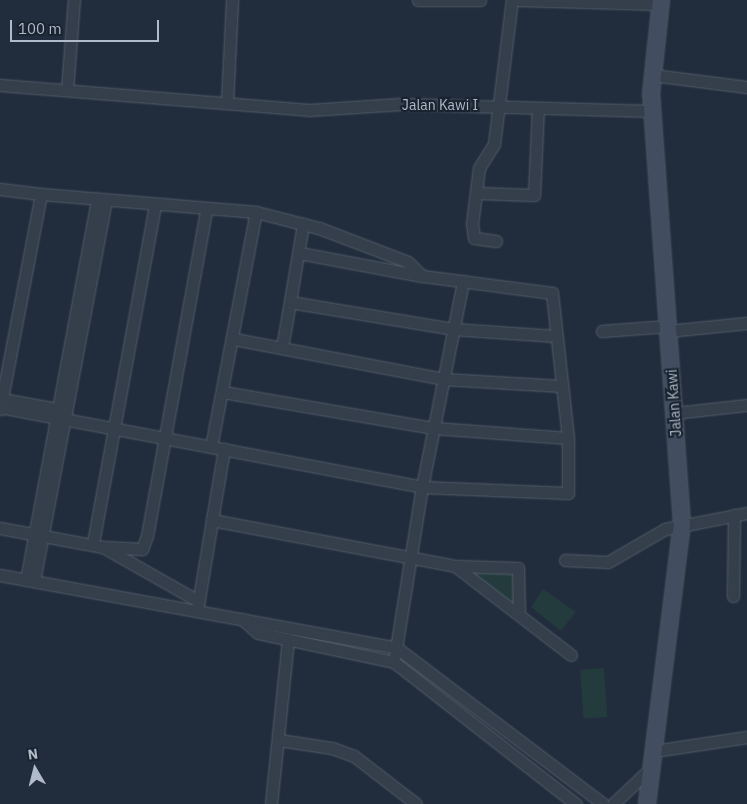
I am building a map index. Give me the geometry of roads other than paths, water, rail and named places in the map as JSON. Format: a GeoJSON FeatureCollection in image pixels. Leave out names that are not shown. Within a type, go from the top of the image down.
{"type":"FeatureCollection","features":[{"type":"Feature","properties":{"kind":"main road","name":"Jalan Kawi"},"geometry":{"type":"LineString","coordinates":[[647,804],[682,524],[653,111],[652,75],[661,2]]}},
{"type":"Feature","properties":{"kind":"street"},"geometry":{"type":"LineString","coordinates":[[67,90],[74,0]]}},
{"type":"Feature","properties":{"kind":"street"},"geometry":{"type":"LineString","coordinates":[[227,104],[232,0]]}},
{"type":"Feature","properties":{"kind":"street"},"geometry":{"type":"LineString","coordinates":[[418,0],[480,0]]}},
{"type":"Feature","properties":{"kind":"street"},"geometry":{"type":"LineString","coordinates":[[496,241],[473,236],[479,168],[493,147],[512,0]]}},
{"type":"Feature","properties":{"kind":"street"},"geometry":{"type":"LineString","coordinates":[[517,0],[661,2]]}},
{"type":"Feature","properties":{"kind":"street"},"geometry":{"type":"LineString","coordinates":[[652,75],[747,87]]}},
{"type":"Feature","properties":{"kind":"street","name":"Jalan Kawi I"},"geometry":{"type":"LineString","coordinates":[[0,85],[309,110],[401,104],[499,105],[653,111]]}},
{"type":"Feature","properties":{"kind":"street"},"geometry":{"type":"LineString","coordinates":[[477,193],[534,194],[538,108]]}},
{"type":"Feature","properties":{"kind":"street"},"geometry":{"type":"LineString","coordinates":[[0,189],[206,211],[256,212],[303,224],[408,262],[422,276]]}},
{"type":"Feature","properties":{"kind":"street"},"geometry":{"type":"LineString","coordinates":[[41,194],[1,405],[64,415],[114,429],[422,487],[568,493],[568,438],[551,292],[422,276],[299,253]]}},
{"type":"Feature","properties":{"kind":"street"},"geometry":{"type":"LineString","coordinates":[[30,581],[38,534],[64,415],[101,199]]}},
{"type":"Feature","properties":{"kind":"street"},"geometry":{"type":"LineString","coordinates":[[98,545],[114,429],[155,205]]}},
{"type":"Feature","properties":{"kind":"street"},"geometry":{"type":"LineString","coordinates":[[0,528],[98,545],[144,546],[206,211]]}},
{"type":"Feature","properties":{"kind":"street"},"geometry":{"type":"LineString","coordinates":[[211,447],[234,339],[256,212]]}},
{"type":"Feature","properties":{"kind":"street"},"geometry":{"type":"LineString","coordinates":[[282,347],[303,224]]}},
{"type":"Feature","properties":{"kind":"street"},"geometry":{"type":"LineString","coordinates":[[394,662],[422,487],[462,281]]}},
{"type":"Feature","properties":{"kind":"street"},"geometry":{"type":"LineString","coordinates":[[290,302],[454,329],[556,336]]}},
{"type":"Feature","properties":{"kind":"street"},"geometry":{"type":"LineString","coordinates":[[602,331],[747,323]]}},
{"type":"Feature","properties":{"kind":"street"},"geometry":{"type":"LineString","coordinates":[[234,339],[444,379],[562,386]]}},
{"type":"Feature","properties":{"kind":"street"},"geometry":{"type":"LineString","coordinates":[[223,392],[434,428],[568,438]]}},
{"type":"Feature","properties":{"kind":"street"},"geometry":{"type":"LineString","coordinates":[[674,413],[747,405]]}},
{"type":"Feature","properties":{"kind":"street"},"geometry":{"type":"LineString","coordinates":[[197,606],[224,450]]}},
{"type":"Feature","properties":{"kind":"street"},"geometry":{"type":"LineString","coordinates":[[565,560],[608,562],[648,535],[682,524],[747,513]]}},
{"type":"Feature","properties":{"kind":"street"},"geometry":{"type":"LineString","coordinates":[[734,515],[734,596]]}},
{"type":"Feature","properties":{"kind":"street"},"geometry":{"type":"LineString","coordinates":[[212,520],[410,559],[455,566],[518,568],[519,614]]}},
{"type":"Feature","properties":{"kind":"street"},"geometry":{"type":"LineString","coordinates":[[98,545],[197,606]]}},
{"type":"Feature","properties":{"kind":"street"},"geometry":{"type":"LineString","coordinates":[[455,566],[571,655]]}},
{"type":"Feature","properties":{"kind":"street"},"geometry":{"type":"LineString","coordinates":[[0,575],[197,606],[242,619],[397,648],[603,804]]}},
{"type":"Feature","properties":{"kind":"street"},"geometry":{"type":"LineString","coordinates":[[242,619],[258,633],[394,662],[576,804]]}},
{"type":"Feature","properties":{"kind":"street"},"geometry":{"type":"LineString","coordinates":[[271,804],[288,640]]}},
{"type":"Feature","properties":{"kind":"street"},"geometry":{"type":"LineString","coordinates":[[613,804],[653,759],[747,737]]}},
{"type":"Feature","properties":{"kind":"street"},"geometry":{"type":"LineString","coordinates":[[279,740],[332,748],[354,756],[416,804]]}},
{"type":"Feature","properties":{"kind":"street"},"geometry":{"type":"LineString","coordinates":[[551,784],[560,772]]}}]}
